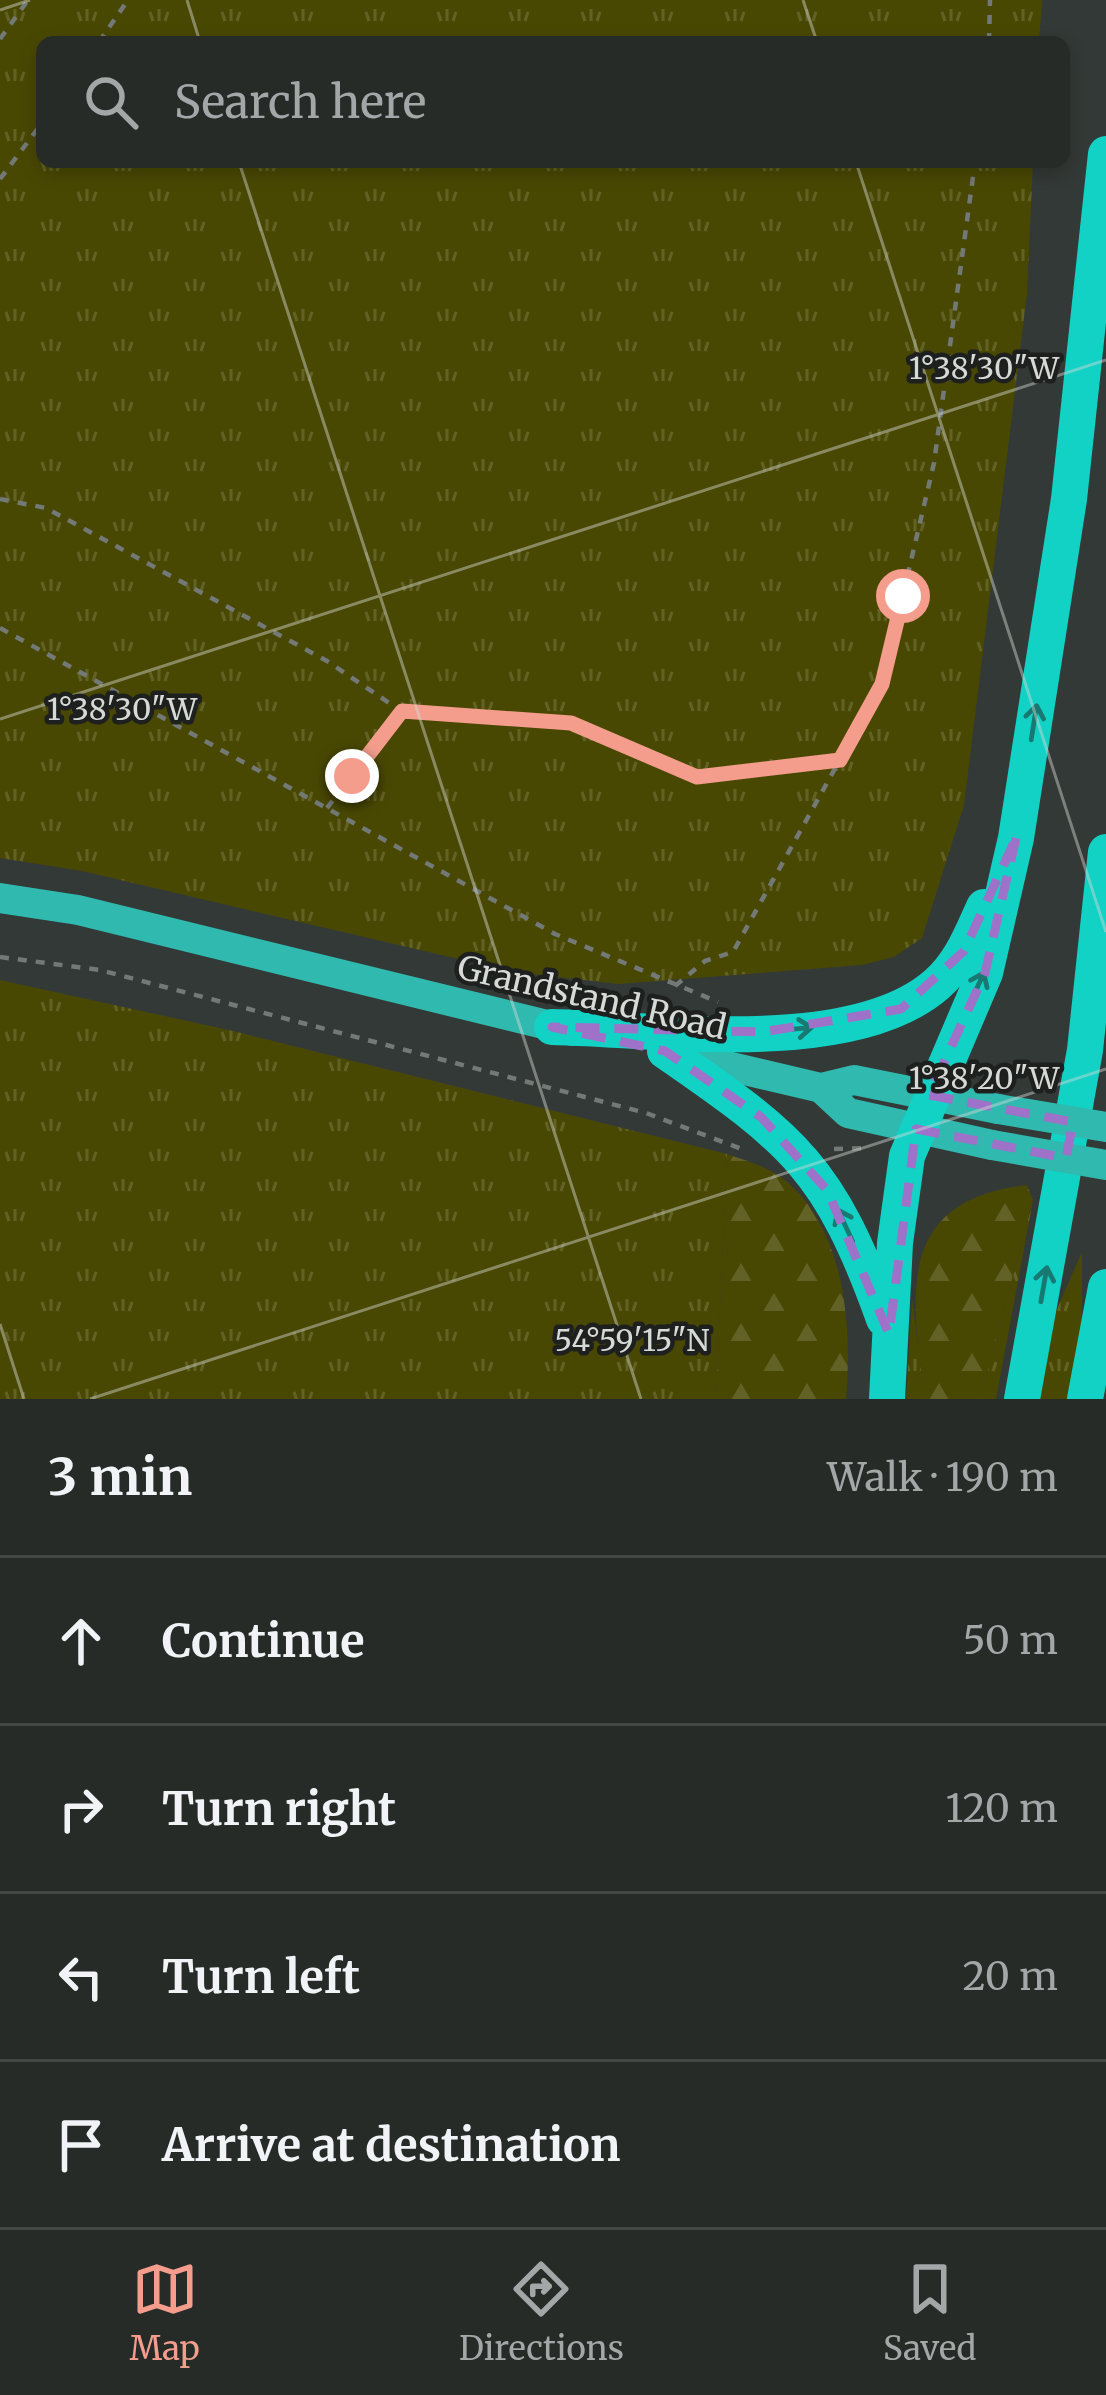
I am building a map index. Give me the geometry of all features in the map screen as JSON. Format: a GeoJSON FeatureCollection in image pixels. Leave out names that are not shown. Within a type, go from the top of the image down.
{"type":"FeatureCollection","features":[{"type":"Feature","properties":{"kind":"highway"},"geometry":{"type":"LineString","coordinates":[[887,1399],[889,1334],[911,1143],[985,973],[1016,838],[1069,499],[1106,154]]}},
{"type":"Feature","properties":{"kind":"highway"},"geometry":{"type":"LineString","coordinates":[[552,1027],[764,1032],[862,1022],[901,1009],[937,984],[964,951],[1016,838]]}},
{"type":"Feature","properties":{"kind":"highway"},"geometry":{"type":"LineString","coordinates":[[1022,1399],[1085,1050],[1106,852]]}},
{"type":"Feature","properties":{"kind":"highway"},"geometry":{"type":"LineString","coordinates":[[665,1051],[761,1118],[808,1162],[842,1216],[889,1334]]}},
{"type":"Feature","properties":{"kind":"highway"},"geometry":{"type":"LineString","coordinates":[[1085,1399],[1106,1287]]}},
{"type":"Feature","properties":{"kind":"main road","name":"Grandstand Road"},"geometry":{"type":"LineString","coordinates":[[0,898],[78,910],[821,1088],[854,1080],[1106,1127]]}},
{"type":"Feature","properties":{"kind":"main road","name":"Grandstand Road"},"geometry":{"type":"LineString","coordinates":[[821,1088],[848,1113],[911,1143],[992,1145],[1106,1166]]}},
{"type":"Feature","properties":{"kind":"path"},"geometry":{"type":"LineString","coordinates":[[0,39],[28,0]]}},
{"type":"Feature","properties":{"kind":"path"},"geometry":{"type":"LineString","coordinates":[[103,36],[128,0]]}},
{"type":"Feature","properties":{"kind":"path"},"geometry":{"type":"LineString","coordinates":[[989,36],[990,0]]}},
{"type":"Feature","properties":{"kind":"path"},"geometry":{"type":"LineString","coordinates":[[0,179],[36,131]]}},
{"type":"Feature","properties":{"kind":"path"},"geometry":{"type":"LineString","coordinates":[[673,988],[705,961],[733,952],[882,684],[934,464],[974,168]]}},
{"type":"Feature","properties":{"kind":"path"},"geometry":{"type":"LineString","coordinates":[[0,499],[46,508],[309,651],[402,711],[571,723],[697,777],[840,760]]}},
{"type":"Feature","properties":{"kind":"path"},"geometry":{"type":"LineString","coordinates":[[0,628],[555,934],[673,988],[732,1007]]}},
{"type":"Feature","properties":{"kind":"path"},"geometry":{"type":"LineString","coordinates":[[327,808],[402,711]]}},
{"type":"Feature","properties":{"kind":"path"},"geometry":{"type":"LineString","coordinates":[[0,957],[123,976],[646,1113],[747,1151]]}},
{"type":"Feature","properties":{"kind":"path"},"geometry":{"type":"LineString","coordinates":[[808,1162],[819,1153],[911,1143]]}},
{"type":"Feature","properties":{"kind":"highlighted area"},"geometry":{"type":"Polygon","coordinates":[[[1016,838],[985,973],[929,1095],[1073,1122],[1066,1158],[916,1129],[889,1334],[827,1190],[761,1117],[665,1051],[552,1027],[763,1032],[901,1009],[964,951],[1016,838]]]}},
{"type":"Feature","properties":{"kind":"green space"},"geometry":{"type":"Polygon","coordinates":[[[0,0],[1042,0],[1039,36],[36,36],[36,168],[1033,168],[1027,293],[964,805],[922,938],[894,957],[862,965],[618,984],[514,972],[82,871],[0,858],[0,0]]]}},
{"type":"Feature","properties":{"kind":"green space"},"geometry":{"type":"Polygon","coordinates":[[[0,980],[233,1031],[727,1154],[716,1399],[0,1399],[0,980]]]}},
{"type":"Feature","properties":{"kind":"green space"},"geometry":{"type":"Polygon","coordinates":[[[727,1154],[786,1181],[822,1226],[841,1282],[848,1342],[846,1399],[716,1399],[727,1154]]]}},
{"type":"Feature","properties":{"kind":"green space"},"geometry":{"type":"Polygon","coordinates":[[[1027,1185],[1033,1200],[980,1399],[925,1399],[916,1290],[921,1259],[933,1232],[953,1210],[984,1194],[1027,1185]]]}},
{"type":"Feature","properties":{"kind":"green space"},"geometry":{"type":"Polygon","coordinates":[[[1033,1200],[996,1399],[980,1399],[1033,1200]]]}},
{"type":"Feature","properties":{"kind":"green space"},"geometry":{"type":"Polygon","coordinates":[[[1082,1252],[1082,1330],[1069,1399],[1037,1399],[1053,1318],[1082,1252]]]}},
{"type":"Feature","properties":{"kind":"green space"},"geometry":{"type":"Polygon","coordinates":[[[912,1299],[925,1399],[906,1399],[912,1299]]]}},
{"type":"Feature","properties":{"kind":"route"},"geometry":{"type":"LineString","coordinates":[[352,776],[402,711],[571,723],[697,777],[840,760],[882,684],[903,596]]}}]}
